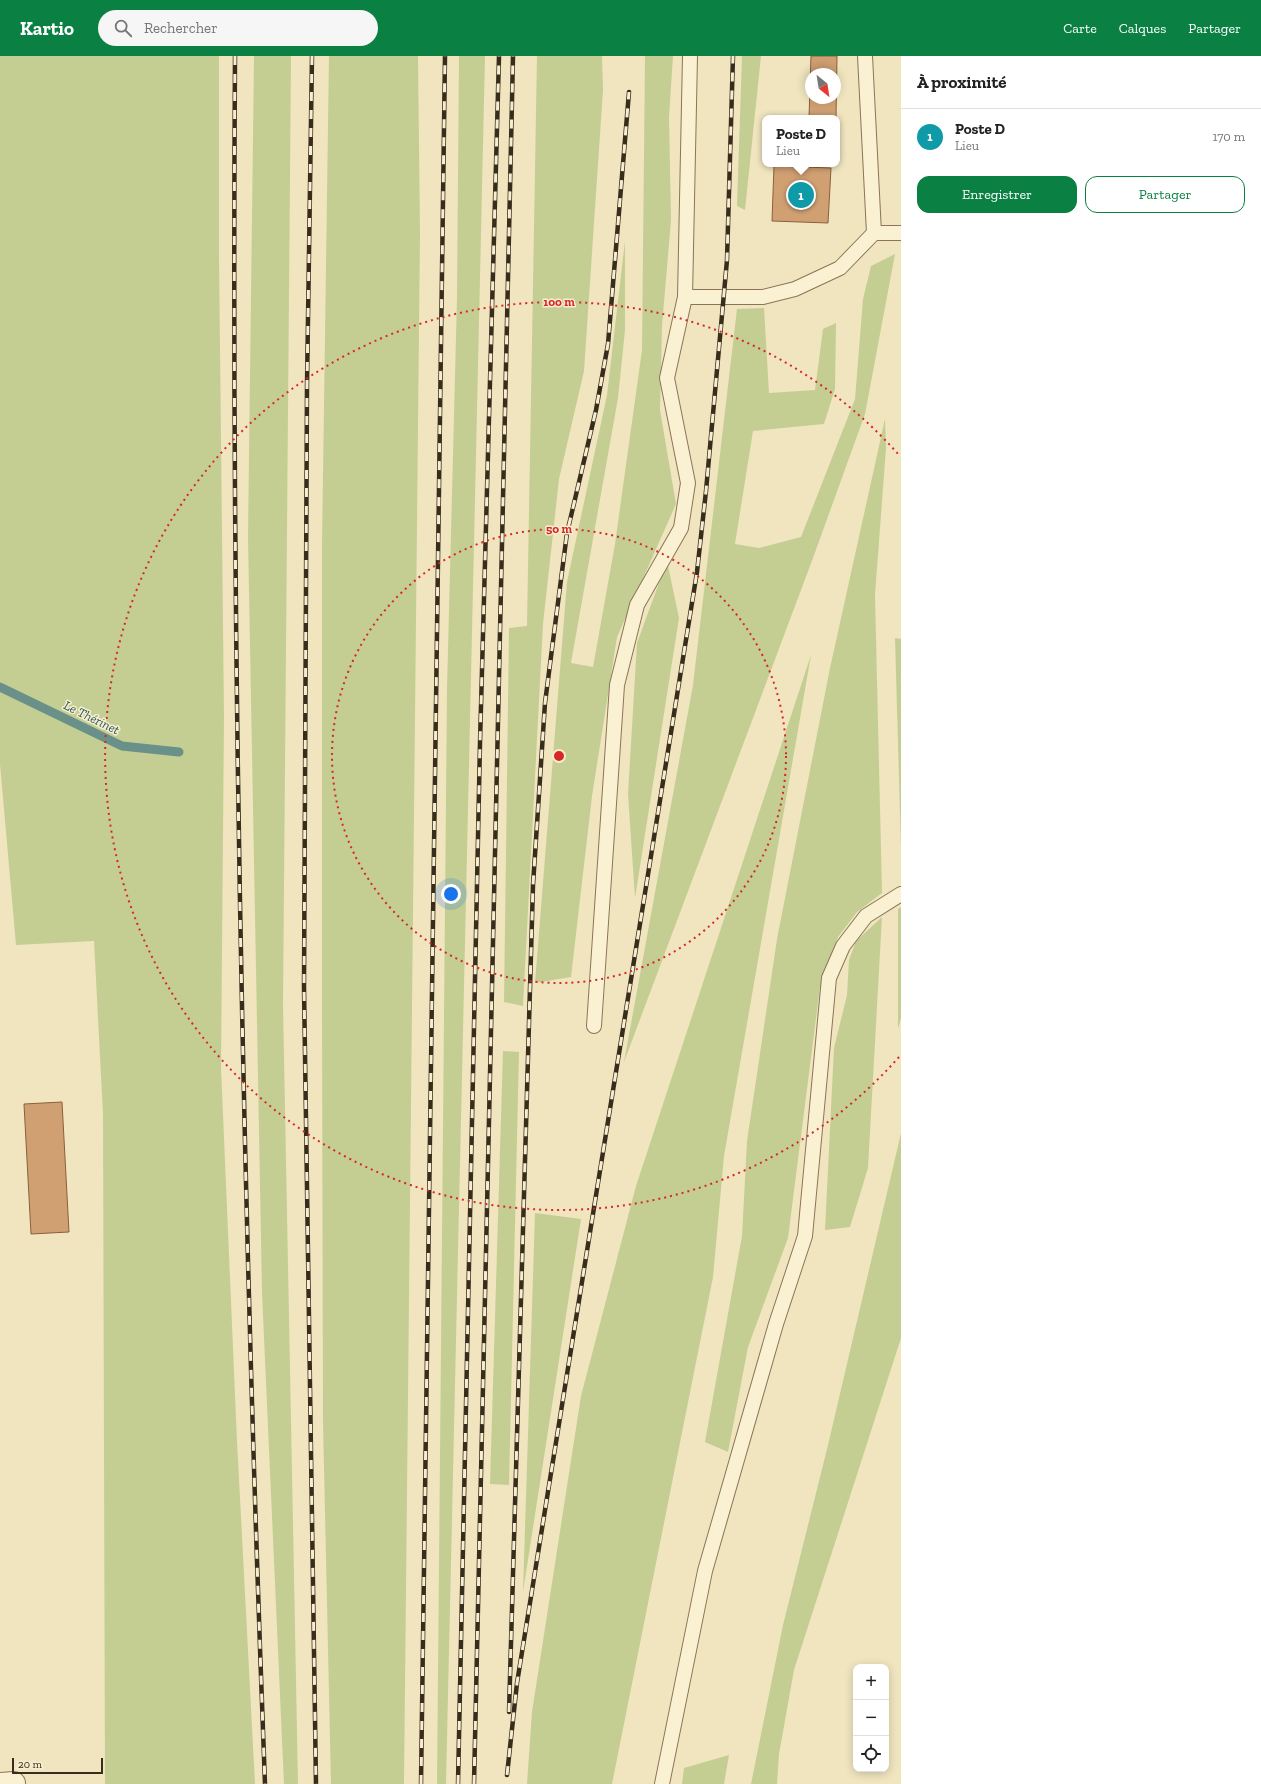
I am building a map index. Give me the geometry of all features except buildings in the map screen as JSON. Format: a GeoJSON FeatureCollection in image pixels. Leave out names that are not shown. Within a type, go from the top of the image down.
{"type":"FeatureCollection","features":[{"type":"Feature","properties":{"kind":"street"},"geometry":{"type":"LineString","coordinates":[[0,1784],[14,1784]]}},
{"type":"Feature","properties":{"kind":"lane"},"geometry":{"type":"LineString","coordinates":[[594,1026],[617,685],[637,605],[681,528],[688,482],[667,378],[685,297],[690,56]]}},
{"type":"Feature","properties":{"kind":"lane"},"geometry":{"type":"LineString","coordinates":[[865,56],[874,234]]}},
{"type":"Feature","properties":{"kind":"lane"},"geometry":{"type":"LineString","coordinates":[[685,297],[763,297],[795,289],[840,268],[874,234],[901,233]]}},
{"type":"Feature","properties":{"kind":"lane"},"geometry":{"type":"LineString","coordinates":[[662,1784],[705,1571],[776,1324],[805,1236],[829,978],[843,946],[866,916],[901,894]]}},
{"type":"Feature","properties":{"kind":"green space"},"geometry":{"type":"Polygon","coordinates":[[[0,56],[219,56],[219,255],[224,717],[221,1068],[237,1441],[255,1784],[105,1784],[103,1114],[94,941],[16,945],[0,764],[0,56]]]}},
{"type":"Feature","properties":{"kind":"green space"},"geometry":{"type":"Polygon","coordinates":[[[254,56],[291,56],[283,1005],[298,1784],[284,1784],[262,1293],[248,537],[254,56]]]}},
{"type":"Feature","properties":{"kind":"green space"},"geometry":{"type":"Polygon","coordinates":[[[329,56],[418,56],[420,233],[404,1784],[331,1784],[323,1423],[322,1008],[322,545],[329,56]]]}},
{"type":"Feature","properties":{"kind":"green space"},"geometry":{"type":"Polygon","coordinates":[[[459,56],[485,56],[446,1784],[437,1784],[447,689],[457,298],[459,56]]]}},
{"type":"Feature","properties":{"kind":"green space"},"geometry":{"type":"Polygon","coordinates":[[[537,56],[602,56],[603,90],[584,371],[559,479],[543,624],[523,1006],[504,1002],[509,628],[527,626],[537,56]]]}},
{"type":"Feature","properties":{"kind":"green space"},"geometry":{"type":"Polygon","coordinates":[[[645,56],[673,56],[669,117],[671,220],[662,326],[660,410],[676,504],[617,637],[592,796],[571,977],[535,983],[567,582],[607,395],[625,241],[625,330],[618,398],[571,663],[593,667],[615,544],[642,350],[645,56]]]}},
{"type":"Feature","properties":{"kind":"green space"},"geometry":{"type":"Polygon","coordinates":[[[742,56],[761,56],[745,210],[737,206],[742,56]]]}},
{"type":"Feature","properties":{"kind":"green space"},"geometry":{"type":"Polygon","coordinates":[[[895,254],[865,414],[813,558],[624,1062],[693,685],[737,309],[764,308],[769,393],[815,390],[823,329],[836,323],[835,389],[824,424],[753,431],[735,544],[759,548],[801,537],[855,399],[863,299],[871,266],[895,254]]]}},
{"type":"Feature","properties":{"kind":"green space"},"geometry":{"type":"Polygon","coordinates":[[[885,419],[886,448],[875,595],[882,893],[857,912],[838,937],[820,987],[788,1238],[748,1347],[728,1452],[705,1442],[742,1236],[747,1141],[777,939],[830,668],[885,419]]]}},
{"type":"Feature","properties":{"kind":"green space"},"geometry":{"type":"Polygon","coordinates":[[[667,561],[679,618],[635,898],[628,794],[637,643],[667,561]]]}},
{"type":"Feature","properties":{"kind":"green space"},"geometry":{"type":"Polygon","coordinates":[[[895,638],[901,639],[901,850],[895,638]]]}},
{"type":"Feature","properties":{"kind":"green space"},"geometry":{"type":"Polygon","coordinates":[[[811,655],[724,1156],[713,1277],[612,1784],[527,1784],[532,1712],[581,1396],[636,1186],[811,655]]]}},
{"type":"Feature","properties":{"kind":"green space"},"geometry":{"type":"Polygon","coordinates":[[[901,907],[901,1018],[898,1029],[898,909],[901,907]]]}},
{"type":"Feature","properties":{"kind":"green space"},"geometry":{"type":"Polygon","coordinates":[[[882,917],[868,1168],[850,1227],[825,1230],[834,1048],[847,995],[849,960],[856,941],[882,917]]]}},
{"type":"Feature","properties":{"kind":"green space"},"geometry":{"type":"Polygon","coordinates":[[[503,1051],[519,1052],[509,1485],[490,1484],[503,1051]]]}},
{"type":"Feature","properties":{"kind":"green space"},"geometry":{"type":"Polygon","coordinates":[[[901,1133],[901,1338],[794,1670],[779,1754],[777,1784],[751,1784],[783,1625],[828,1445],[901,1133]]]}},
{"type":"Feature","properties":{"kind":"green space"},"geometry":{"type":"Polygon","coordinates":[[[535,1213],[581,1219],[523,1592],[535,1213]]]}},
{"type":"Feature","properties":{"kind":"green space"},"geometry":{"type":"Polygon","coordinates":[[[729,1755],[724,1784],[682,1784],[684,1768],[729,1755]]]}},
{"type":"Feature","properties":{"kind":"waterway","name":"Le Thérinet"},"geometry":{"type":"LineString","coordinates":[[0,687],[122,746],[179,752]]}},
{"type":"Feature","properties":{"kind":"railway"},"geometry":{"type":"LineString","coordinates":[[235,56],[235,488],[240,920],[250,1352],[265,1784]]}},
{"type":"Feature","properties":{"kind":"railway"},"geometry":{"type":"LineString","coordinates":[[312,56],[307,385],[304,987],[316,1784]]}},
{"type":"Feature","properties":{"kind":"railway"},"geometry":{"type":"LineString","coordinates":[[421,1784],[445,56]]}},
{"type":"Feature","properties":{"kind":"railway"},"geometry":{"type":"LineString","coordinates":[[458,1784],[480,743],[499,56]]}},
{"type":"Feature","properties":{"kind":"railway"},"geometry":{"type":"LineString","coordinates":[[474,1784],[513,56]]}},
{"type":"Feature","properties":{"kind":"railway"},"geometry":{"type":"LineString","coordinates":[[507,1775],[517,1683],[697,572],[706,491],[727,260],[733,56]]}},
{"type":"Feature","properties":{"kind":"railway"},"geometry":{"type":"LineString","coordinates":[[509,1712],[533,885],[545,703],[567,533],[596,410],[608,344],[629,92]]}},
{"type":"Feature","properties":{"kind":"place","name":"Poste D"},"geometry":{"type":"Point","coordinates":[801,195]}}]}
